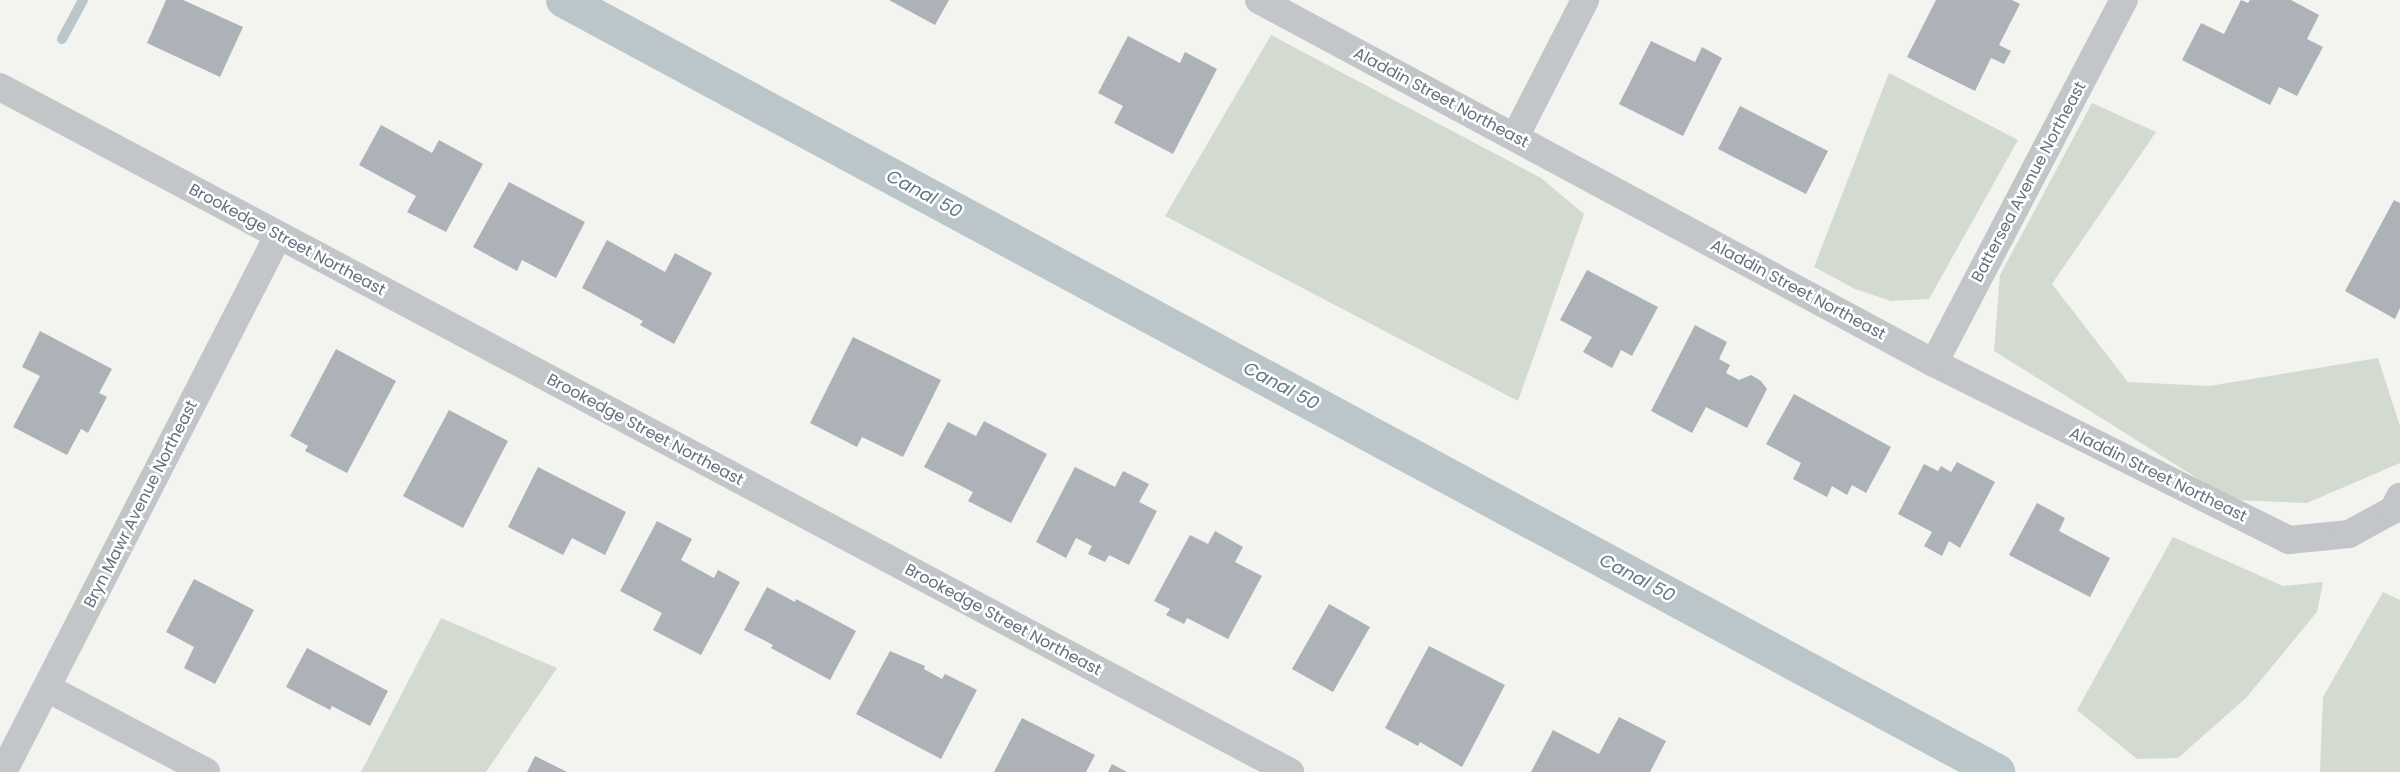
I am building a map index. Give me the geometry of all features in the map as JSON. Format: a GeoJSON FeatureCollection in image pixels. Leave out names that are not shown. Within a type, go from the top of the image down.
{"type":"FeatureCollection","features":[{"type":"Feature","properties":{"kind":"street","name":"Aladdin Street Northeast"},"geometry":{"type":"LineString","coordinates":[[1259,0],[1934,363],[2289,540],[2349,534],[2393,510],[2400,497]]}},
{"type":"Feature","properties":{"kind":"street"},"geometry":{"type":"LineString","coordinates":[[1514,137],[1585,0]]}},
{"type":"Feature","properties":{"kind":"street","name":"Battersea Avenue Northeast"},"geometry":{"type":"LineString","coordinates":[[1934,363],[2124,0]]}},
{"type":"Feature","properties":{"kind":"street","name":"Brookedge Street Northeast"},"geometry":{"type":"LineString","coordinates":[[0,87],[1290,772]]}},
{"type":"Feature","properties":{"kind":"street","name":"Bryn Mawr Avenue Northeast"},"geometry":{"type":"LineString","coordinates":[[2,772],[47,688],[278,236]]}},
{"type":"Feature","properties":{"kind":"street"},"geometry":{"type":"LineString","coordinates":[[47,688],[206,772]]}},
{"type":"Feature","properties":{"kind":"shaded area"},"geometry":{"type":"Polygon","coordinates":[[[1271,35],[1541,178],[1584,214],[1518,401],[1165,216],[1271,35]]]}},
{"type":"Feature","properties":{"kind":"shaded area"},"geometry":{"type":"Polygon","coordinates":[[[1889,73],[2018,140],[1929,299],[1891,301],[1855,289],[1814,267],[1889,73]]]}},
{"type":"Feature","properties":{"kind":"shaded area"},"geometry":{"type":"Polygon","coordinates":[[[2092,103],[2156,132],[2052,284],[2128,382],[2209,386],[2378,358],[2400,426],[2400,463],[2307,503],[2232,500],[1994,351],[2000,275],[2092,103]]]}},
{"type":"Feature","properties":{"kind":"shaded area"},"geometry":{"type":"Polygon","coordinates":[[[2173,537],[2283,586],[2323,582],[2317,612],[2246,698],[2178,758],[2137,759],[2077,710],[2173,537]]]}},
{"type":"Feature","properties":{"kind":"shaded area"},"geometry":{"type":"Polygon","coordinates":[[[2383,592],[2400,600],[2400,772],[2320,772],[2323,697],[2383,592]]]}},
{"type":"Feature","properties":{"kind":"shaded area"},"geometry":{"type":"Polygon","coordinates":[[[441,618],[557,668],[486,772],[361,772],[441,618]]]}},
{"type":"Feature","properties":{"kind":"building"},"geometry":{"type":"Polygon","coordinates":[[[166,0],[183,0],[243,27],[220,77],[147,43],[166,0]]]}},
{"type":"Feature","properties":{"kind":"building"},"geometry":{"type":"Polygon","coordinates":[[[889,0],[949,0],[935,25],[889,0]]]}},
{"type":"Feature","properties":{"kind":"building"},"geometry":{"type":"Polygon","coordinates":[[[1936,0],[2012,0],[2020,4],[1999,45],[2011,51],[2004,64],[1991,58],[1975,91],[1907,57],[1936,0]]]}},
{"type":"Feature","properties":{"kind":"building"},"geometry":{"type":"Polygon","coordinates":[[[2241,0],[2248,3],[2250,0],[2291,0],[2319,15],[2307,39],[2323,47],[2297,96],[2279,87],[2270,105],[2182,60],[2201,23],[2224,34],[2241,0]]]}},
{"type":"Feature","properties":{"kind":"building"},"geometry":{"type":"Polygon","coordinates":[[[1128,36],[1180,63],[1185,52],[1217,69],[1173,154],[1114,123],[1123,106],[1098,93],[1128,36]]]}},
{"type":"Feature","properties":{"kind":"building"},"geometry":{"type":"Polygon","coordinates":[[[1651,41],[1695,62],[1702,47],[1722,58],[1683,136],[1619,104],[1651,41]]]}},
{"type":"Feature","properties":{"kind":"building"},"geometry":{"type":"Polygon","coordinates":[[[1740,106],[1828,151],[1806,194],[1718,149],[1740,106]]]}},
{"type":"Feature","properties":{"kind":"building"},"geometry":{"type":"Polygon","coordinates":[[[381,125],[432,153],[439,140],[483,164],[446,232],[407,212],[416,196],[359,165],[381,125]]]}},
{"type":"Feature","properties":{"kind":"building"},"geometry":{"type":"Polygon","coordinates":[[[509,182],[585,222],[556,278],[522,260],[517,271],[473,247],[509,182]]]}},
{"type":"Feature","properties":{"kind":"building"},"geometry":{"type":"Polygon","coordinates":[[[2394,200],[2400,203],[2400,308],[2395,319],[2345,291],[2394,200]]]}},
{"type":"Feature","properties":{"kind":"building"},"geometry":{"type":"Polygon","coordinates":[[[607,240],[665,272],[675,253],[712,273],[674,344],[640,325],[643,321],[582,288],[607,240]]]}},
{"type":"Feature","properties":{"kind":"building"},"geometry":{"type":"Polygon","coordinates":[[[1587,270],[1658,307],[1632,356],[1621,350],[1612,368],[1583,352],[1592,337],[1560,320],[1587,270]]]}},
{"type":"Feature","properties":{"kind":"building"},"geometry":{"type":"Polygon","coordinates":[[[1695,325],[1727,342],[1719,359],[1730,365],[1726,373],[1739,380],[1751,375],[1761,381],[1767,389],[1747,428],[1706,407],[1692,433],[1651,411],[1695,325]]]}},
{"type":"Feature","properties":{"kind":"building"},"geometry":{"type":"Polygon","coordinates":[[[40,331],[112,369],[99,393],[107,397],[88,433],[81,429],[67,455],[13,427],[40,376],[22,367],[40,331]]]}},
{"type":"Feature","properties":{"kind":"building"},"geometry":{"type":"Polygon","coordinates":[[[853,337],[941,380],[903,457],[862,437],[857,447],[810,423],[853,337]]]}},
{"type":"Feature","properties":{"kind":"building"},"geometry":{"type":"Polygon","coordinates":[[[336,349],[396,381],[347,473],[305,451],[308,446],[290,436],[336,349]]]}},
{"type":"Feature","properties":{"kind":"building"},"geometry":{"type":"Polygon","coordinates":[[[1794,394],[1891,447],[1866,493],[1852,485],[1847,495],[1832,486],[1827,497],[1793,479],[1801,463],[1766,444],[1794,394]]]}},
{"type":"Feature","properties":{"kind":"building"},"geometry":{"type":"Polygon","coordinates":[[[449,410],[508,441],[463,528],[403,496],[449,410]]]}},
{"type":"Feature","properties":{"kind":"building"},"geometry":{"type":"Polygon","coordinates":[[[984,421],[1047,454],[1011,523],[968,501],[973,492],[924,467],[948,422],[976,436],[984,421]]]}},
{"type":"Feature","properties":{"kind":"building"},"geometry":{"type":"Polygon","coordinates":[[[1957,462],[1995,482],[1960,548],[1949,541],[1942,556],[1924,546],[1932,532],[1898,514],[1924,464],[1938,471],[1941,466],[1951,472],[1957,462]]]}},
{"type":"Feature","properties":{"kind":"building"},"geometry":{"type":"Polygon","coordinates":[[[538,467],[626,512],[605,555],[572,538],[563,555],[508,527],[538,467]]]}},
{"type":"Feature","properties":{"kind":"building"},"geometry":{"type":"Polygon","coordinates":[[[1075,467],[1115,487],[1123,471],[1149,484],[1139,502],[1157,511],[1129,565],[1109,555],[1105,562],[1088,554],[1092,546],[1076,538],[1066,558],[1036,542],[1075,467]]]}},
{"type":"Feature","properties":{"kind":"building"},"geometry":{"type":"Polygon","coordinates":[[[2037,503],[2065,518],[2059,531],[2110,558],[2090,597],[2009,555],[2037,503]]]}},
{"type":"Feature","properties":{"kind":"building"},"geometry":{"type":"Polygon","coordinates":[[[657,521],[692,539],[681,560],[714,578],[718,570],[740,582],[701,655],[653,630],[662,613],[620,591],[657,521]]]}},
{"type":"Feature","properties":{"kind":"building"},"geometry":{"type":"Polygon","coordinates":[[[1215,531],[1243,547],[1235,562],[1262,576],[1228,639],[1187,618],[1184,624],[1166,615],[1170,609],[1154,601],[1190,535],[1208,544],[1215,531]]]}},
{"type":"Feature","properties":{"kind":"building"},"geometry":{"type":"Polygon","coordinates":[[[194,579],[254,610],[215,684],[184,668],[194,647],[166,632],[194,579]]]}},
{"type":"Feature","properties":{"kind":"building"},"geometry":{"type":"Polygon","coordinates":[[[767,587],[795,602],[796,599],[856,631],[830,680],[771,648],[773,645],[744,630],[767,587]]]}},
{"type":"Feature","properties":{"kind":"building"},"geometry":{"type":"Polygon","coordinates":[[[1329,604],[1370,627],[1333,692],[1292,669],[1329,604]]]}},
{"type":"Feature","properties":{"kind":"building"},"geometry":{"type":"Polygon","coordinates":[[[1429,646],[1505,685],[1462,767],[1420,742],[1418,746],[1385,728],[1429,646]]]}},
{"type":"Feature","properties":{"kind":"building"},"geometry":{"type":"Polygon","coordinates":[[[307,648],[388,691],[370,726],[332,706],[330,710],[286,687],[307,648]]]}},
{"type":"Feature","properties":{"kind":"building"},"geometry":{"type":"Polygon","coordinates":[[[890,651],[925,666],[924,669],[942,679],[945,674],[977,690],[941,759],[856,714],[890,651]]]}},
{"type":"Feature","properties":{"kind":"building"},"geometry":{"type":"Polygon","coordinates":[[[1619,717],[1666,741],[1650,772],[1531,772],[1553,730],[1599,754],[1619,717]]]}},
{"type":"Feature","properties":{"kind":"building"},"geometry":{"type":"Polygon","coordinates":[[[1022,718],[1095,755],[1086,772],[994,772],[1022,718]]]}},
{"type":"Feature","properties":{"kind":"building"},"geometry":{"type":"Polygon","coordinates":[[[535,756],[567,772],[527,772],[535,756]]]}},
{"type":"Feature","properties":{"kind":"building"},"geometry":{"type":"Polygon","coordinates":[[[1112,764],[1127,772],[1108,772],[1112,764]]]}},
{"type":"Feature","properties":{"kind":"waterway"},"geometry":{"type":"LineString","coordinates":[[62,39],[83,0]]}},
{"type":"Feature","properties":{"kind":"waterway","name":"Canal 50"},"geometry":{"type":"LineString","coordinates":[[564,0],[1997,772]]}}]}
